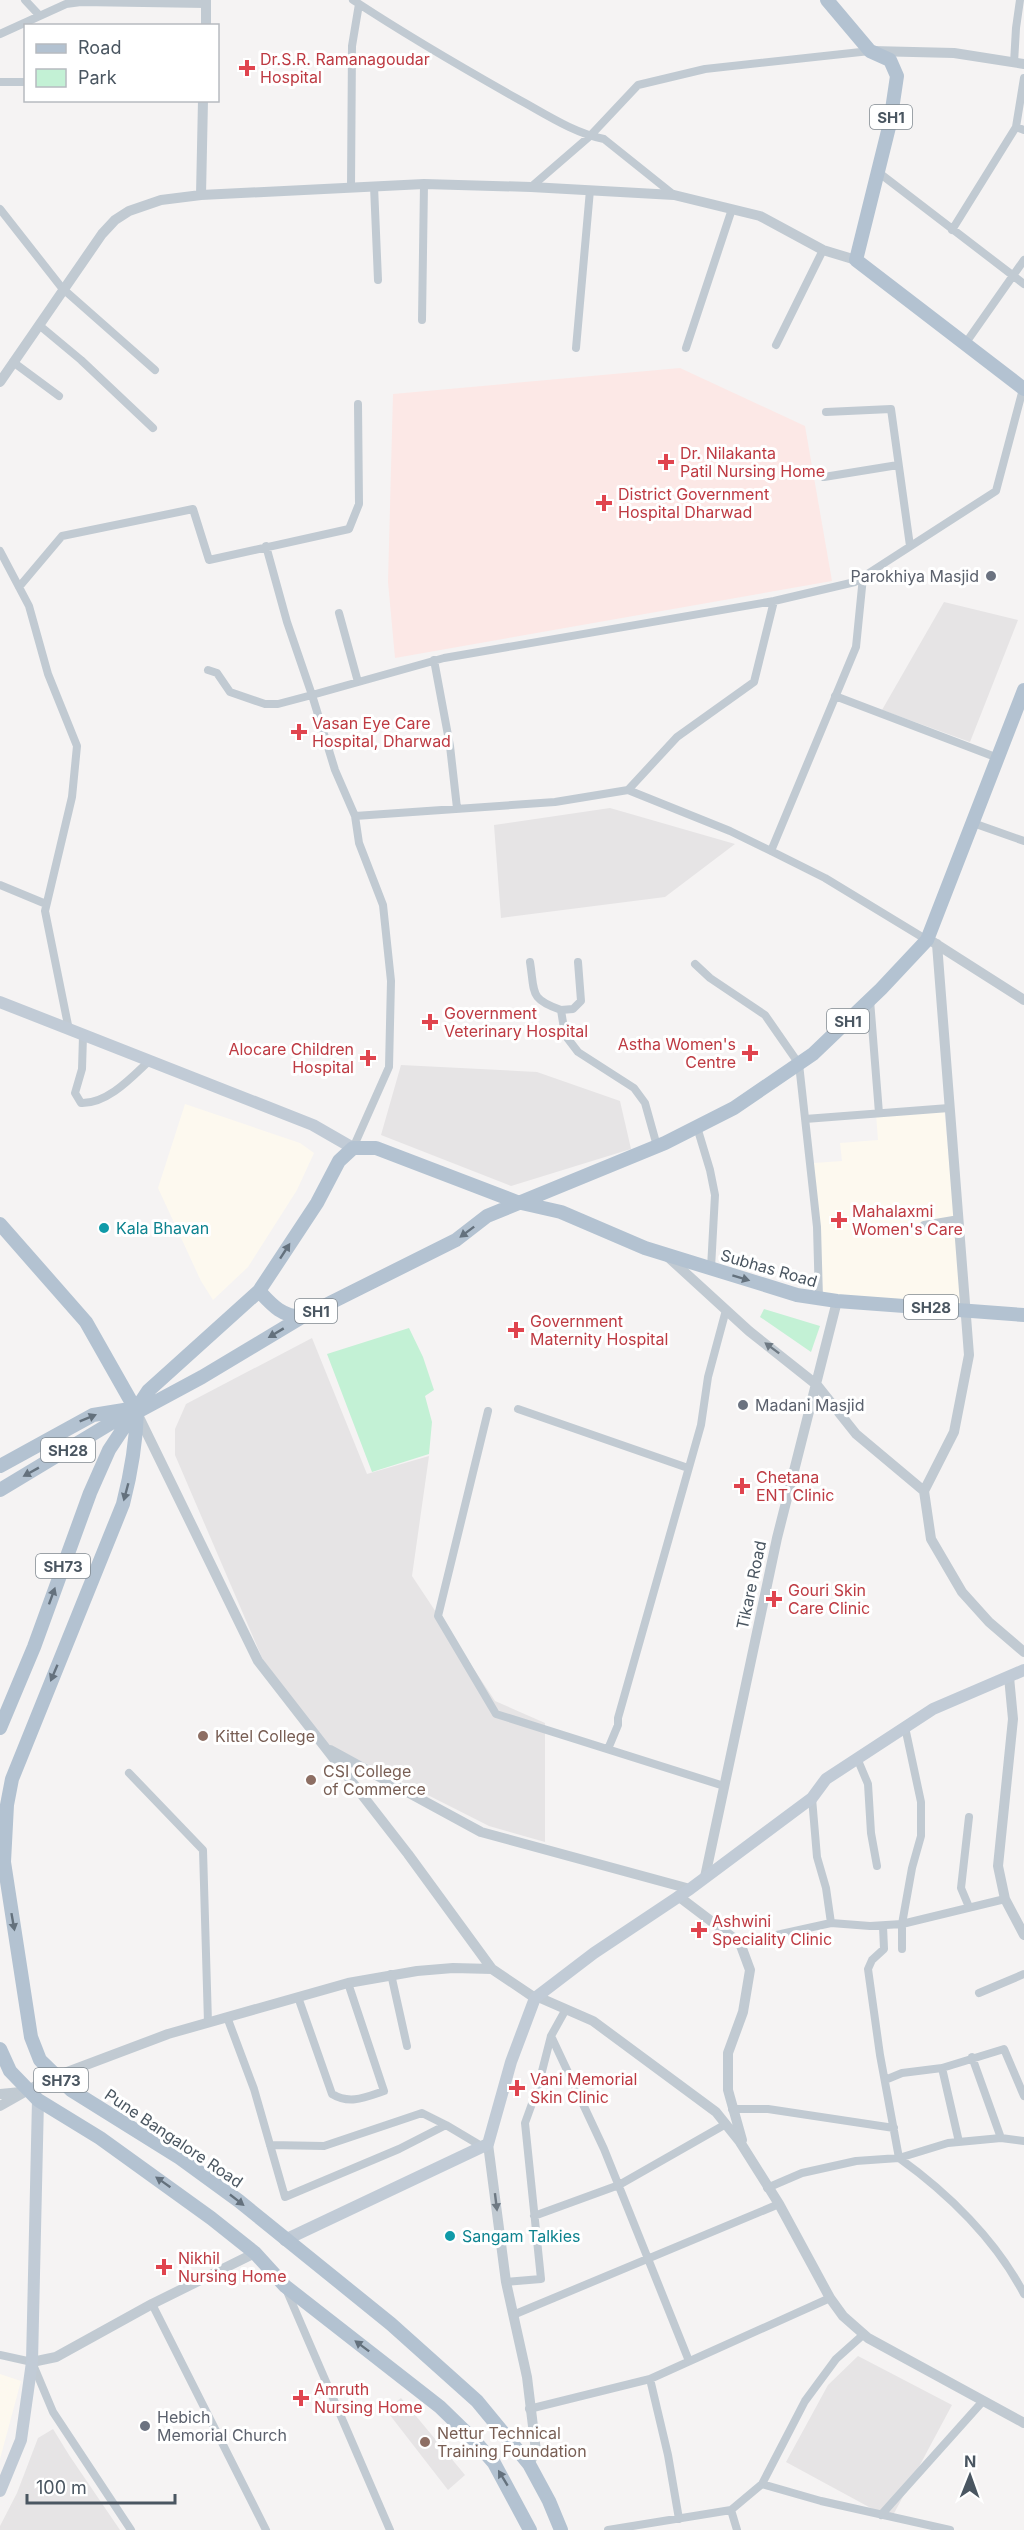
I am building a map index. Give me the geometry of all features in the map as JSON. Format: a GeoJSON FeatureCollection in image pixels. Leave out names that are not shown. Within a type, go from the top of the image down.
{"type":"FeatureCollection","features":[{"type":"Feature","properties":{"kind":"main road","name":"SH1"},"geometry":{"type":"LineString","coordinates":[[827,0],[870,51],[890,60],[897,76],[890,123],[856,260]]}},
{"type":"Feature","properties":{"kind":"main road"},"geometry":{"type":"LineString","coordinates":[[856,260],[1024,389]]}},
{"type":"Feature","properties":{"kind":"main road","name":"SH1"},"geometry":{"type":"LineString","coordinates":[[136,1410],[202,1377],[302,1317],[456,1240],[487,1216],[657,1146],[734,1108],[813,1054],[932,942],[973,823],[1024,690]]}},
{"type":"Feature","properties":{"kind":"main road"},"geometry":{"type":"LineString","coordinates":[[0,1002],[313,1125],[353,1148],[339,1161],[317,1203],[259,1291],[174,1370],[148,1391],[136,1410],[86,1322],[0,1224]]}},
{"type":"Feature","properties":{"kind":"main road","name":"Subhas Road"},"geometry":{"type":"LineString","coordinates":[[353,1148],[376,1148],[517,1202],[561,1212],[665,1254],[797,1295],[837,1301],[1024,1315]]}},
{"type":"Feature","properties":{"kind":"main road"},"geometry":{"type":"LineString","coordinates":[[259,1291],[275,1309],[289,1316],[302,1317]]}},
{"type":"Feature","properties":{"kind":"main road","name":"Pune Bangalore Road"},"geometry":{"type":"LineString","coordinates":[[136,1410],[136,1434],[131,1473],[123,1504],[12,1779],[7,1805],[2,1862],[31,2037],[40,2060],[71,2090],[180,2158],[239,2201],[391,2324],[443,2370],[477,2402],[529,2464],[549,2501],[561,2530]]}},
{"type":"Feature","properties":{"kind":"main road","name":"SH28"},"geometry":{"type":"LineString","coordinates":[[0,1466],[93,1415],[136,1410]]}},
{"type":"Feature","properties":{"kind":"main road","name":"SH28"},"geometry":{"type":"LineString","coordinates":[[0,1490],[136,1410]]}},
{"type":"Feature","properties":{"kind":"main road","name":"SH73"},"geometry":{"type":"LineString","coordinates":[[0,1728],[34,1647],[99,1469],[136,1410]]}},
{"type":"Feature","properties":{"kind":"main road"},"geometry":{"type":"LineString","coordinates":[[285,2240],[486,2146],[511,2062],[535,1998],[594,1953],[690,1889],[812,1798],[826,1779],[857,1758],[933,1709],[1024,1670]]}},
{"type":"Feature","properties":{"kind":"main road","name":"SH73"},"geometry":{"type":"LineString","coordinates":[[0,2049],[10,2071],[33,2096],[100,2138],[170,2187],[255,2253],[285,2286],[405,2379],[474,2440],[494,2463],[530,2530]]}},
{"type":"Feature","properties":{"kind":"main road"},"geometry":{"type":"LineString","coordinates":[[0,2491],[21,2440],[32,2362],[33,2096]]}},
{"type":"Feature","properties":{"kind":"street"},"geometry":{"type":"LineString","coordinates":[[25,0],[39,15]]}},
{"type":"Feature","properties":{"kind":"street"},"geometry":{"type":"LineString","coordinates":[[531,186],[590,136],[638,85],[705,69],[870,51],[954,53],[1019,64],[1016,28],[1020,0]]}},
{"type":"Feature","properties":{"kind":"street"},"geometry":{"type":"LineString","coordinates":[[0,34],[66,4],[81,2],[206,2],[206,24]]}},
{"type":"Feature","properties":{"kind":"street"},"geometry":{"type":"LineString","coordinates":[[351,187],[352,46],[356,2],[417,42],[590,136],[604,140],[674,195]]}},
{"type":"Feature","properties":{"kind":"street"},"geometry":{"type":"LineString","coordinates":[[952,230],[1020,128],[1024,78]]}},
{"type":"Feature","properties":{"kind":"street"},"geometry":{"type":"LineString","coordinates":[[0,82],[24,82]]}},
{"type":"Feature","properties":{"kind":"street"},"geometry":{"type":"LineString","coordinates":[[201,195],[203,102]]}},
{"type":"Feature","properties":{"kind":"street"},"geometry":{"type":"LineString","coordinates":[[878,172],[1024,284]]}},
{"type":"Feature","properties":{"kind":"street"},"geometry":{"type":"LineString","coordinates":[[422,320],[424,184]]}},
{"type":"Feature","properties":{"kind":"street"},"geometry":{"type":"LineString","coordinates":[[0,382],[62,288],[102,234],[115,220],[129,211],[161,200],[201,195],[424,184],[531,186],[674,195],[760,216],[823,249],[856,260]]}},
{"type":"Feature","properties":{"kind":"street"},"geometry":{"type":"LineString","coordinates":[[374,186],[378,280]]}},
{"type":"Feature","properties":{"kind":"street"},"geometry":{"type":"LineString","coordinates":[[576,348],[590,190]]}},
{"type":"Feature","properties":{"kind":"street"},"geometry":{"type":"LineString","coordinates":[[686,348],[732,209]]}},
{"type":"Feature","properties":{"kind":"street"},"geometry":{"type":"LineString","coordinates":[[1,213],[62,288],[155,370]]}},
{"type":"Feature","properties":{"kind":"street"},"geometry":{"type":"LineString","coordinates":[[776,345],[823,249]]}},
{"type":"Feature","properties":{"kind":"street"},"geometry":{"type":"LineString","coordinates":[[965,344],[1024,260]]}},
{"type":"Feature","properties":{"kind":"street"},"geometry":{"type":"LineString","coordinates":[[39,325],[81,360],[153,428]]}},
{"type":"Feature","properties":{"kind":"street"},"geometry":{"type":"LineString","coordinates":[[13,362],[59,396]]}},
{"type":"Feature","properties":{"kind":"street"},"geometry":{"type":"LineString","coordinates":[[208,670],[218,673],[230,693],[265,704],[278,704],[434,660],[774,601],[855,582],[996,491],[1024,389]]}},
{"type":"Feature","properties":{"kind":"street"},"geometry":{"type":"LineString","coordinates":[[19,587],[62,536],[193,509],[209,560],[349,529],[359,504],[358,404]]}},
{"type":"Feature","properties":{"kind":"street"},"geometry":{"type":"LineString","coordinates":[[826,412],[891,409],[910,546]]}},
{"type":"Feature","properties":{"kind":"street"},"geometry":{"type":"LineString","coordinates":[[824,477],[898,465]]}},
{"type":"Feature","properties":{"kind":"street"},"geometry":{"type":"LineString","coordinates":[[266,546],[287,622],[335,770],[355,816],[359,843],[383,905],[391,981],[389,1067],[353,1148]]}},
{"type":"Feature","properties":{"kind":"street"},"geometry":{"type":"LineString","coordinates":[[0,551],[29,606],[48,674],[77,746],[72,797],[45,911],[69,1030]]}},
{"type":"Feature","properties":{"kind":"street"},"geometry":{"type":"LineString","coordinates":[[771,851],[856,647],[863,577]]}},
{"type":"Feature","properties":{"kind":"street"},"geometry":{"type":"LineString","coordinates":[[628,790],[677,737],[754,682],[774,601]]}},
{"type":"Feature","properties":{"kind":"street"},"geometry":{"type":"LineString","coordinates":[[339,613],[358,682]]}},
{"type":"Feature","properties":{"kind":"street"},"geometry":{"type":"LineString","coordinates":[[434,660],[450,746],[458,808]]}},
{"type":"Feature","properties":{"kind":"street"},"geometry":{"type":"LineString","coordinates":[[835,696],[998,758]]}},
{"type":"Feature","properties":{"kind":"street"},"geometry":{"type":"LineString","coordinates":[[355,816],[555,802],[628,790],[730,831],[825,878],[1024,1000]]}},
{"type":"Feature","properties":{"kind":"street"},"geometry":{"type":"LineString","coordinates":[[973,823],[1024,841]]}},
{"type":"Feature","properties":{"kind":"street"},"geometry":{"type":"LineString","coordinates":[[0,885],[46,904]]}},
{"type":"Feature","properties":{"kind":"street"},"geometry":{"type":"LineString","coordinates":[[932,942],[959,1219],[969,1355],[954,1432],[924,1491],[931,1539],[962,1592],[989,1622],[1024,1652]]}},
{"type":"Feature","properties":{"kind":"street"},"geometry":{"type":"LineString","coordinates":[[530,962],[535,993],[541,1003],[561,1010],[573,1009],[581,1002],[578,962]]}},
{"type":"Feature","properties":{"kind":"street"},"geometry":{"type":"LineString","coordinates":[[695,964],[710,978],[765,1015],[799,1064],[817,1227],[819,1299]]}},
{"type":"Feature","properties":{"kind":"street"},"geometry":{"type":"LineString","coordinates":[[870,1000],[879,1113]]}},
{"type":"Feature","properties":{"kind":"street"},"geometry":{"type":"LineString","coordinates":[[561,1010],[565,1035],[578,1052],[634,1088],[645,1103],[657,1146]]}},
{"type":"Feature","properties":{"kind":"street"},"geometry":{"type":"LineString","coordinates":[[83,1035],[82,1069],[75,1093],[81,1103],[94,1103],[131,1079],[149,1061]]}},
{"type":"Feature","properties":{"kind":"street"},"geometry":{"type":"LineString","coordinates":[[805,1119],[949,1108]]}},
{"type":"Feature","properties":{"kind":"street"},"geometry":{"type":"LineString","coordinates":[[697,1127],[715,1194],[711,1268]]}},
{"type":"Feature","properties":{"kind":"street"},"geometry":{"type":"LineString","coordinates":[[924,1225],[959,1219]]}},
{"type":"Feature","properties":{"kind":"street"},"geometry":{"type":"LineString","coordinates":[[665,1254],[749,1331],[818,1385],[856,1434],[924,1491]]}},
{"type":"Feature","properties":{"kind":"street","name":"Tikare Road"},"geometry":{"type":"LineString","coordinates":[[705,1877],[777,1538],[818,1385],[837,1301]]}},
{"type":"Feature","properties":{"kind":"street"},"geometry":{"type":"LineString","coordinates":[[608,1749],[618,1725],[618,1718],[701,1425],[708,1377],[726,1310]]}},
{"type":"Feature","properties":{"kind":"street"},"geometry":{"type":"LineString","coordinates":[[518,1409],[688,1468]]}},
{"type":"Feature","properties":{"kind":"street"},"geometry":{"type":"LineString","coordinates":[[136,1410],[258,1661],[408,1854],[492,1969],[535,1998],[538,1997],[593,2021],[716,2112],[779,2204],[830,2298],[843,2316],[864,2334],[1024,2423]]}},
{"type":"Feature","properties":{"kind":"street"},"geometry":{"type":"LineString","coordinates":[[488,1411],[438,1616],[496,1714],[724,1786]]}},
{"type":"Feature","properties":{"kind":"street"},"geometry":{"type":"LineString","coordinates":[[1009,1677],[1013,1719],[998,1866],[1005,1899],[1024,1935]]}},
{"type":"Feature","properties":{"kind":"street"},"geometry":{"type":"LineString","coordinates":[[902,1949],[902,1924],[912,1868],[921,1836],[921,1802],[905,1727]]}},
{"type":"Feature","properties":{"kind":"street"},"geometry":{"type":"LineString","coordinates":[[325,1747],[481,1832],[690,1889]]}},
{"type":"Feature","properties":{"kind":"street"},"geometry":{"type":"LineString","coordinates":[[857,1758],[868,1784],[871,1833],[877,1866]]}},
{"type":"Feature","properties":{"kind":"street"},"geometry":{"type":"LineString","coordinates":[[129,1773],[203,1850],[208,2023]]}},
{"type":"Feature","properties":{"kind":"street"},"geometry":{"type":"LineString","coordinates":[[812,1798],[817,1857],[826,1888],[831,1923]]}},
{"type":"Feature","properties":{"kind":"street"},"geometry":{"type":"LineString","coordinates":[[969,1817],[962,1888],[969,1907]]}},
{"type":"Feature","properties":{"kind":"street"},"geometry":{"type":"LineString","coordinates":[[678,1896],[740,1943],[750,1970],[743,2012],[728,2053],[728,2090],[732,2109],[750,2159]]}},
{"type":"Feature","properties":{"kind":"street"},"geometry":{"type":"LineString","coordinates":[[740,1943],[831,1923],[883,1926],[902,1924],[1005,1899]]}},
{"type":"Feature","properties":{"kind":"street"},"geometry":{"type":"LineString","coordinates":[[883,1926],[884,1948],[872,1960],[868,1969],[899,2158],[929,2179],[966,2216],[994,2249],[1023,2292]]}},
{"type":"Feature","properties":{"kind":"street"},"geometry":{"type":"LineString","coordinates":[[0,2106],[33,2096],[57,2076],[168,2034],[348,1983],[391,1974],[453,1968],[492,1969]]}},
{"type":"Feature","properties":{"kind":"street"},"geometry":{"type":"LineString","coordinates":[[391,1974],[407,2046]]}},
{"type":"Feature","properties":{"kind":"street"},"geometry":{"type":"LineString","coordinates":[[979,1993],[1024,1974]]}},
{"type":"Feature","properties":{"kind":"street"},"geometry":{"type":"LineString","coordinates":[[298,1997],[332,2094],[340,2099],[356,2100],[384,2091],[348,1983]]}},
{"type":"Feature","properties":{"kind":"street"},"geometry":{"type":"LineString","coordinates":[[506,2282],[541,2278],[525,2123],[538,2088],[551,2036],[566,2009]]}},
{"type":"Feature","properties":{"kind":"street"},"geometry":{"type":"LineString","coordinates":[[227,2017],[254,2089],[285,2197],[399,2149],[446,2125]]}},
{"type":"Feature","properties":{"kind":"street"},"geometry":{"type":"LineString","coordinates":[[551,2036],[619,2185],[689,2361]]}},
{"type":"Feature","properties":{"kind":"street"},"geometry":{"type":"LineString","coordinates":[[885,2080],[902,2073],[942,2068],[1004,2049],[1024,2096]]}},
{"type":"Feature","properties":{"kind":"street"},"geometry":{"type":"LineString","coordinates":[[972,2057],[1001,2138]]}},
{"type":"Feature","properties":{"kind":"street"},"geometry":{"type":"LineString","coordinates":[[942,2068],[959,2142]]}},
{"type":"Feature","properties":{"kind":"street"},"geometry":{"type":"LineString","coordinates":[[0,2094],[33,2096]]}},
{"type":"Feature","properties":{"kind":"street"},"geometry":{"type":"LineString","coordinates":[[732,2109],[768,2109],[894,2128]]}},
{"type":"Feature","properties":{"kind":"street"},"geometry":{"type":"LineString","coordinates":[[270,2145],[324,2146],[422,2113],[486,2146],[506,2282],[527,2377],[529,2409],[536,2451],[529,2464]]}},
{"type":"Feature","properties":{"kind":"street"},"geometry":{"type":"LineString","coordinates":[[534,2216],[619,2185],[726,2124]]}},
{"type":"Feature","properties":{"kind":"street"},"geometry":{"type":"LineString","coordinates":[[767,2188],[802,2173],[856,2161],[899,2158],[948,2143],[1001,2138],[1024,2141]]}},
{"type":"Feature","properties":{"kind":"street"},"geometry":{"type":"LineString","coordinates":[[513,2315],[779,2204]]}},
{"type":"Feature","properties":{"kind":"street"},"geometry":{"type":"LineString","coordinates":[[0,2355],[32,2362],[56,2357],[152,2304],[255,2253]]}},
{"type":"Feature","properties":{"kind":"street"},"geometry":{"type":"LineString","coordinates":[[285,2286],[390,2530]]}},
{"type":"Feature","properties":{"kind":"street"},"geometry":{"type":"LineString","coordinates":[[529,2409],[650,2379],[794,2317],[830,2298]]}},
{"type":"Feature","properties":{"kind":"street"},"geometry":{"type":"LineString","coordinates":[[152,2304],[266,2530]]}},
{"type":"Feature","properties":{"kind":"street"},"geometry":{"type":"LineString","coordinates":[[608,2530],[639,2528],[731,2510],[762,2484],[805,2401],[836,2359],[864,2334]]}},
{"type":"Feature","properties":{"kind":"street"},"geometry":{"type":"LineString","coordinates":[[32,2362],[53,2412],[131,2530]]}},
{"type":"Feature","properties":{"kind":"street"},"geometry":{"type":"LineString","coordinates":[[650,2379],[668,2455],[679,2519]]}},
{"type":"Feature","properties":{"kind":"street"},"geometry":{"type":"LineString","coordinates":[[881,2515],[983,2401]]}},
{"type":"Feature","properties":{"kind":"street"},"geometry":{"type":"LineString","coordinates":[[762,2484],[923,2527],[950,2530]]}},
{"type":"Feature","properties":{"kind":"street"},"geometry":{"type":"LineString","coordinates":[[731,2510],[737,2530]]}},
{"type":"Feature","properties":{"kind":"shaded area","name":"District Government Hospital Dharwad"},"geometry":{"type":"Polygon","coordinates":[[[680,368],[805,426],[832,581],[395,658],[388,582],[393,394],[680,368]]]}},
{"type":"Feature","properties":{"kind":"shaded area"},"geometry":{"type":"Polygon","coordinates":[[[944,602],[1018,620],[970,742],[882,710],[944,602]]]}},
{"type":"Feature","properties":{"kind":"shaded area"},"geometry":{"type":"Polygon","coordinates":[[[610,808],[735,844],[665,897],[501,918],[494,825],[610,808]]]}},
{"type":"Feature","properties":{"kind":"shaded area"},"geometry":{"type":"Polygon","coordinates":[[[401,1065],[537,1072],[620,1101],[631,1149],[511,1186],[381,1135],[401,1065]]]}},
{"type":"Feature","properties":{"kind":"shaded area"},"geometry":{"type":"Polygon","coordinates":[[[185,1104],[300,1143],[314,1153],[297,1190],[248,1267],[213,1300],[201,1281],[158,1188],[185,1104]]]}},
{"type":"Feature","properties":{"kind":"shaded area"},"geometry":{"type":"Polygon","coordinates":[[[944,1108],[963,1306],[823,1294],[814,1163],[842,1161],[840,1143],[878,1140],[876,1114],[944,1108]]]}},
{"type":"Feature","properties":{"kind":"shaded area"},"geometry":{"type":"Polygon","coordinates":[[[312,1338],[367,1474],[429,1456],[412,1576],[495,1701],[545,1723],[545,1842],[489,1826],[325,1743],[263,1660],[175,1455],[175,1429],[186,1404],[312,1338]]]}},
{"type":"Feature","properties":{"kind":"shaded area"},"geometry":{"type":"Polygon","coordinates":[[[858,2356],[952,2405],[891,2519],[786,2462],[828,2385],[858,2356]]]}},
{"type":"Feature","properties":{"kind":"shaded area"},"geometry":{"type":"Polygon","coordinates":[[[0,2374],[21,2381],[0,2459],[0,2374]]]}},
{"type":"Feature","properties":{"kind":"shaded area","name":"Nettur Technical Training Foundation"},"geometry":{"type":"Polygon","coordinates":[[[401,2398],[465,2475],[448,2490],[386,2410],[401,2398]]]}},
{"type":"Feature","properties":{"kind":"shaded area"},"geometry":{"type":"Polygon","coordinates":[[[53,2429],[120,2530],[0,2530],[38,2438],[53,2429]]]}},
{"type":"Feature","properties":{"kind":"green space"},"geometry":{"type":"Polygon","coordinates":[[[764,1309],[820,1326],[811,1352],[760,1317],[764,1309]]]}},
{"type":"Feature","properties":{"kind":"green space"},"geometry":{"type":"Polygon","coordinates":[[[409,1328],[423,1357],[434,1390],[425,1396],[432,1422],[429,1454],[372,1472],[327,1354],[409,1328]]]}},
{"type":"Feature","properties":{"kind":"place","name":"Dr.S.R. Ramanagoudar Hospital"},"geometry":{"type":"Point","coordinates":[247,68]}},
{"type":"Feature","properties":{"kind":"place","name":"Dr. Nilakanta Patil Nursing Home"},"geometry":{"type":"Point","coordinates":[666,462]}},
{"type":"Feature","properties":{"kind":"place","name":"District Government Hospital Dharwad"},"geometry":{"type":"Point","coordinates":[604,503]}},
{"type":"Feature","properties":{"kind":"place","name":"Parokhiya Masjid"},"geometry":{"type":"Point","coordinates":[991,576]}},
{"type":"Feature","properties":{"kind":"place","name":"Vasan Eye Care Hospital, Dharwad"},"geometry":{"type":"Point","coordinates":[299,732]}},
{"type":"Feature","properties":{"kind":"place","name":"Government Veterinary Hospital"},"geometry":{"type":"Point","coordinates":[430,1022]}},
{"type":"Feature","properties":{"kind":"place","name":"Astha Women's Centre"},"geometry":{"type":"Point","coordinates":[750,1053]}},
{"type":"Feature","properties":{"kind":"place","name":"Alocare Children Hospital"},"geometry":{"type":"Point","coordinates":[368,1058]}},
{"type":"Feature","properties":{"kind":"place","name":"Mahalaxmi Women's Care"},"geometry":{"type":"Point","coordinates":[839,1220]}},
{"type":"Feature","properties":{"kind":"place","name":"Kala Bhavan"},"geometry":{"type":"Point","coordinates":[104,1228]}},
{"type":"Feature","properties":{"kind":"place","name":"Government Maternity Hospital"},"geometry":{"type":"Point","coordinates":[516,1330]}},
{"type":"Feature","properties":{"kind":"place","name":"Madani Masjid"},"geometry":{"type":"Point","coordinates":[743,1405]}},
{"type":"Feature","properties":{"kind":"place","name":"Chetana ENT Clinic"},"geometry":{"type":"Point","coordinates":[742,1486]}},
{"type":"Feature","properties":{"kind":"place","name":"Gouri Skin Care Clinic"},"geometry":{"type":"Point","coordinates":[774,1599]}},
{"type":"Feature","properties":{"kind":"place","name":"Kittel College"},"geometry":{"type":"Point","coordinates":[203,1736]}},
{"type":"Feature","properties":{"kind":"place","name":"CSI College of Commerce"},"geometry":{"type":"Point","coordinates":[311,1780]}},
{"type":"Feature","properties":{"kind":"place","name":"Ashwini Speciality Clinic"},"geometry":{"type":"Point","coordinates":[699,1930]}},
{"type":"Feature","properties":{"kind":"place","name":"Vani Memorial Skin Clinic"},"geometry":{"type":"Point","coordinates":[517,2088]}},
{"type":"Feature","properties":{"kind":"place","name":"Sangam Talkies"},"geometry":{"type":"Point","coordinates":[450,2236]}},
{"type":"Feature","properties":{"kind":"place","name":"Nikhil Nursing Home"},"geometry":{"type":"Point","coordinates":[164,2267]}},
{"type":"Feature","properties":{"kind":"place","name":"Amruth Nursing Home"},"geometry":{"type":"Point","coordinates":[301,2398]}},
{"type":"Feature","properties":{"kind":"place","name":"Hebich Memorial Church"},"geometry":{"type":"Point","coordinates":[145,2426]}},
{"type":"Feature","properties":{"kind":"place","name":"Nettur Technical Training Foundation"},"geometry":{"type":"Point","coordinates":[425,2442]}}]}
